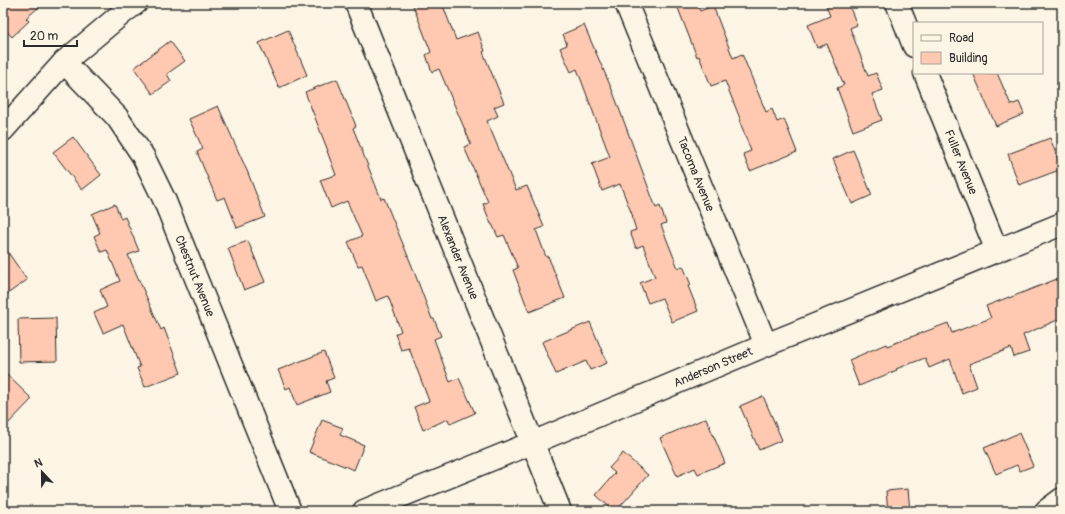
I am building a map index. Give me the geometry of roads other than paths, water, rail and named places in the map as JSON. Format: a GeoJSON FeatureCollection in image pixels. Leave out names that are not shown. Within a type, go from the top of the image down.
{"type":"FeatureCollection","features":[{"type":"Feature","properties":{"kind":"street"},"geometry":{"type":"LineString","coordinates":[[3,130],[64,62],[136,3]]}},
{"type":"Feature","properties":{"kind":"street","name":"Alexander Avenue"},"geometry":{"type":"LineString","coordinates":[[356,3],[560,511]]}},
{"type":"Feature","properties":{"kind":"street","name":"Tacoma Avenue"},"geometry":{"type":"LineString","coordinates":[[626,3],[766,345]]}},
{"type":"Feature","properties":{"kind":"street"},"geometry":{"type":"LineString","coordinates":[[897,3],[913,43]]}},
{"type":"Feature","properties":{"kind":"street","name":"Chestnut Avenue"},"geometry":{"type":"LineString","coordinates":[[64,62],[117,117],[143,156],[164,199],[290,511]]}},
{"type":"Feature","properties":{"kind":"street","name":"Fuller Avenue"},"geometry":{"type":"LineString","coordinates":[[925,74],[997,251]]}},
{"type":"Feature","properties":{"kind":"street","name":"Anderson Street"},"geometry":{"type":"LineString","coordinates":[[364,511],[1062,224]]}},
{"type":"Feature","properties":{"kind":"street"},"geometry":{"type":"LineString","coordinates":[[1046,511],[1062,499]]}}]}
